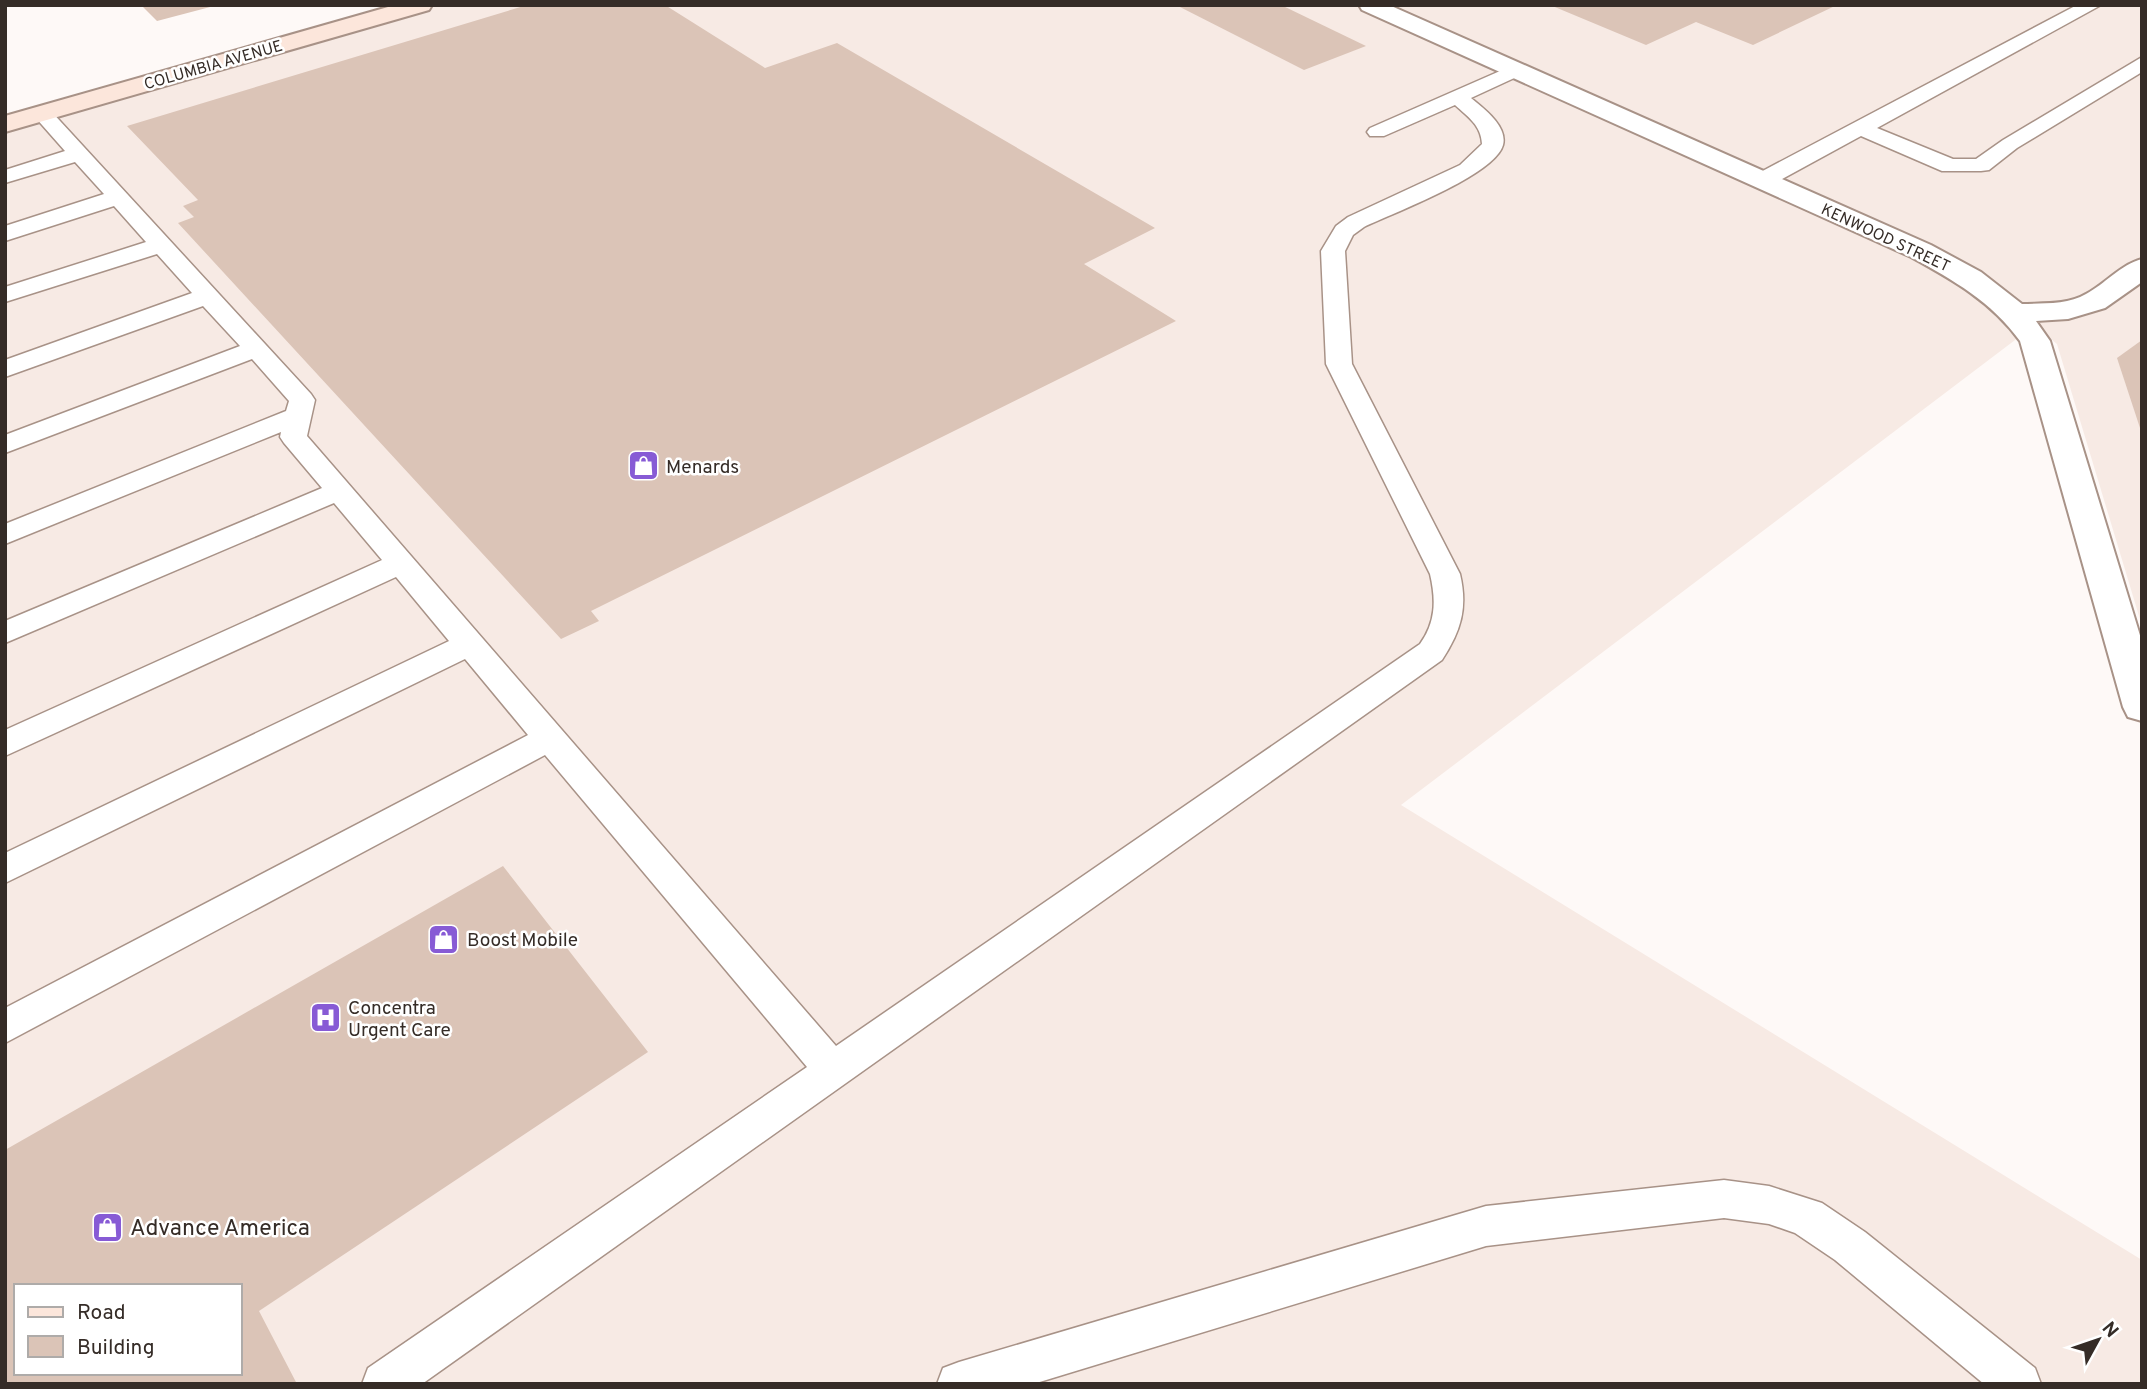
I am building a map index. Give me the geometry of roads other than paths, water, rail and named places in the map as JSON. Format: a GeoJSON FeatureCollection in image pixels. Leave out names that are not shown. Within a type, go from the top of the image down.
{"type":"FeatureCollection","features":[{"type":"Feature","properties":{"kind":"street","name":"COLUMBIA AVENUE"},"geometry":{"type":"LineString","coordinates":[[5,124],[421,5]]}},
{"type":"Feature","properties":{"kind":"street","name":"KENWOOD STREET"},"geometry":{"type":"LineString","coordinates":[[1370,5],[1921,251],[1970,278],[2015,313],[2035,341],[2142,707]]}},
{"type":"Feature","properties":{"kind":"street"},"geometry":{"type":"LineString","coordinates":[[2015,313],[2068,310],[2095,302],[2142,268]]}},
{"type":"Feature","properties":{"kind":"lane"},"geometry":{"type":"LineString","coordinates":[[1763,180],[2092,5]]}},
{"type":"Feature","properties":{"kind":"lane"},"geometry":{"type":"LineString","coordinates":[[1860,128],[1950,166],[1981,165],[2010,144],[2142,63]]}},
{"type":"Feature","properties":{"kind":"lane"},"geometry":{"type":"LineString","coordinates":[[1377,132],[1516,70]]}},
{"type":"Feature","properties":{"kind":"lane"},"geometry":{"type":"LineString","coordinates":[[384,1384],[1431,652],[1444,634],[1450,614],[1446,574],[1339,364],[1332,251],[1343,231],[1356,222],[1468,170],[1488,153],[1493,144],[1492,133],[1485,121],[1457,96]]}},
{"type":"Feature","properties":{"kind":"lane"},"geometry":{"type":"LineString","coordinates":[[42,113],[302,400],[293,437],[833,1070]]}},
{"type":"Feature","properties":{"kind":"lane"},"geometry":{"type":"LineString","coordinates":[[5,177],[79,154]]}},
{"type":"Feature","properties":{"kind":"lane"},"geometry":{"type":"LineString","coordinates":[[5,234],[118,197]]}},
{"type":"Feature","properties":{"kind":"lane"},"geometry":{"type":"LineString","coordinates":[[5,295],[161,244]]}},
{"type":"Feature","properties":{"kind":"lane"},"geometry":{"type":"LineString","coordinates":[[5,369],[207,296]]}},
{"type":"Feature","properties":{"kind":"lane"},"geometry":{"type":"LineString","coordinates":[[5,445],[256,349]]}},
{"type":"Feature","properties":{"kind":"lane"},"geometry":{"type":"LineString","coordinates":[[5,535],[298,416]]}},
{"type":"Feature","properties":{"kind":"lane"},"geometry":{"type":"LineString","coordinates":[[5,633],[339,491]]}},
{"type":"Feature","properties":{"kind":"lane"},"geometry":{"type":"LineString","coordinates":[[5,744],[400,562]]}},
{"type":"Feature","properties":{"kind":"lane"},"geometry":{"type":"LineString","coordinates":[[5,870],[469,644]]}},
{"type":"Feature","properties":{"kind":"lane"},"geometry":{"type":"LineString","coordinates":[[5,1027],[550,738]]}},
{"type":"Feature","properties":{"kind":"lane"},"geometry":{"type":"LineString","coordinates":[[959,1384],[1486,1226],[1724,1199],[1769,1205],[1807,1217],[1850,1246],[2019,1384]]}},
{"type":"Feature","properties":{"kind":"place","name":"Menards"},"geometry":{"type":"Point","coordinates":[643,466]}},
{"type":"Feature","properties":{"kind":"place","name":"Boost Mobile"},"geometry":{"type":"Point","coordinates":[444,939]}},
{"type":"Feature","properties":{"kind":"place","name":"Concentra Urgent Care"},"geometry":{"type":"Point","coordinates":[325,1018]}},
{"type":"Feature","properties":{"kind":"place","name":"Advance America"},"geometry":{"type":"Point","coordinates":[107,1227]}}]}
